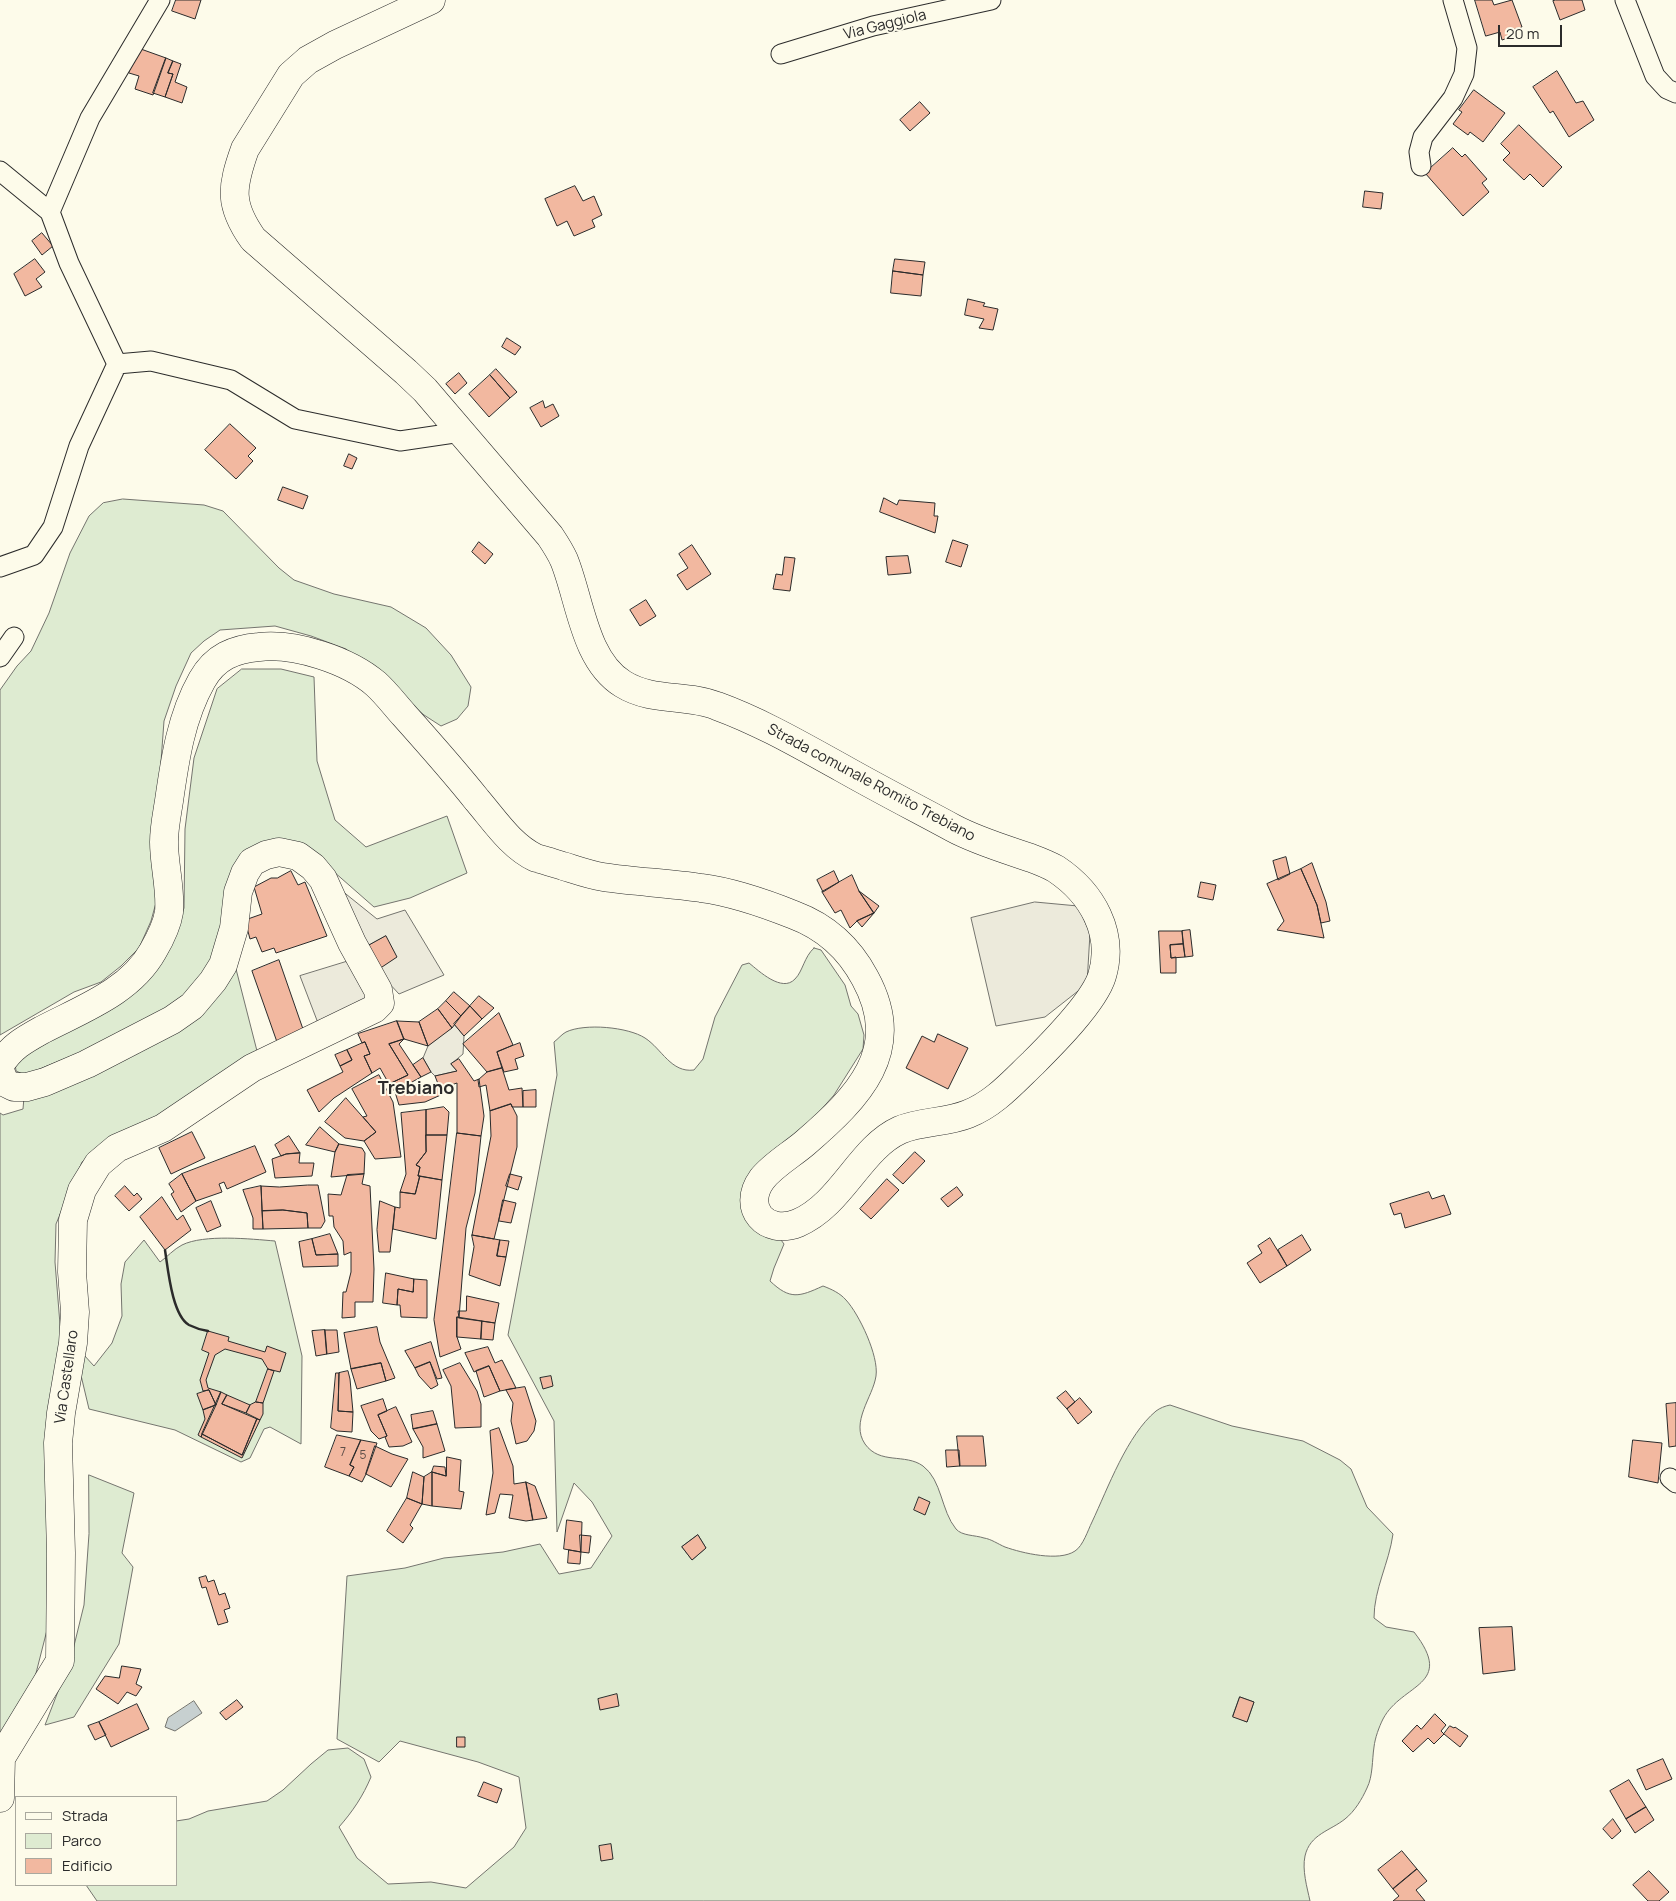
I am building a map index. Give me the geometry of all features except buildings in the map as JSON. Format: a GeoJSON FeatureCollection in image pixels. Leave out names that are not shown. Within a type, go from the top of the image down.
{"type":"FeatureCollection","features":[{"type":"Feature","properties":{"kind":"street"},"geometry":{"type":"LineString","coordinates":[[50,212],[90,118],[160,0]]}},
{"type":"Feature","properties":{"kind":"street","name":"Strada comunale Romito Trebiano"},"geometry":{"type":"LineString","coordinates":[[0,1065],[8,1052],[25,1040],[121,988],[143,968],[157,944],[169,910],[164,837],[178,744],[192,702],[205,674],[220,658],[239,649],[277,645],[314,654],[352,668],[377,685],[448,764],[514,843],[537,858],[598,876],[708,889],[764,903],[812,922],[840,943],[868,983],[877,1009],[880,1040],[878,1055],[864,1083],[823,1126],[767,1173],[757,1185],[753,1199],[754,1208],[756,1213],[769,1224],[777,1227],[792,1226],[814,1214],[834,1196],[876,1147],[897,1131],[967,1115],[998,1098],[1051,1045],[1082,1008],[1101,981],[1107,944],[1103,926],[1093,904],[1081,890],[1053,867],[964,834],[797,743],[709,702],[645,694],[621,683],[609,672],[597,655],[585,628],[562,555],[550,536],[425,390],[253,239],[240,221],[235,200],[235,180],[245,149],[291,75],[308,60],[335,45],[431,0]]}},
{"type":"Feature","properties":{"kind":"street","name":"Via Gaggiola"},"geometry":{"type":"LineString","coordinates":[[781,54],[873,26],[991,0]]}},
{"type":"Feature","properties":{"kind":"street"},"geometry":{"type":"LineString","coordinates":[[1421,166],[1419,152],[1423,137],[1452,98],[1464,74],[1467,48],[1453,0]]}},
{"type":"Feature","properties":{"kind":"street"},"geometry":{"type":"LineString","coordinates":[[1624,0],[1655,76],[1667,90],[1676,94]]}},
{"type":"Feature","properties":{"kind":"street"},"geometry":{"type":"LineString","coordinates":[[0,171],[50,212],[69,264],[117,364]]}},
{"type":"Feature","properties":{"kind":"street"},"geometry":{"type":"LineString","coordinates":[[117,364],[151,361],[230,380],[294,419],[400,441],[461,432]]}},
{"type":"Feature","properties":{"kind":"street"},"geometry":{"type":"LineString","coordinates":[[0,567],[34,556],[53,527],[79,446],[117,364]]}},
{"type":"Feature","properties":{"kind":"street"},"geometry":{"type":"LineString","coordinates":[[0,657],[14,636]]}},
{"type":"Feature","properties":{"kind":"street","name":"Via Castellaro"},"geometry":{"type":"LineString","coordinates":[[0,1070],[4,1082],[14,1087],[27,1087],[45,1082],[112,1051],[172,1020],[192,1006],[213,981],[223,965],[234,928],[238,892],[245,873],[252,862],[266,855],[279,852],[298,856],[313,867],[323,879],[352,943],[380,997],[380,1004],[374,1009],[252,1068],[163,1128],[117,1148],[98,1164],[82,1190],[73,1220],[72,1272],[75,1312],[73,1344],[61,1413],[58,1443],[61,1554],[60,1661],[1,1758],[0,1798]]}},
{"type":"Feature","properties":{"kind":"green space"},"geometry":{"type":"Polygon","coordinates":[[[123,499],[204,505],[223,511],[279,568],[294,580],[334,594],[391,607],[426,628],[451,655],[471,687],[468,706],[457,719],[441,726],[424,715],[346,649],[311,636],[275,626],[220,630],[204,641],[191,653],[176,686],[164,721],[155,843],[157,899],[151,921],[139,948],[101,982],[74,992],[0,1035],[0,690],[17,666],[31,651],[49,613],[70,553],[89,516],[103,503],[123,499]]]}},
{"type":"Feature","properties":{"kind":"green space"},"geometry":{"type":"Polygon","coordinates":[[[242,669],[281,669],[314,677],[317,761],[335,820],[366,847],[447,816],[467,873],[410,898],[374,907],[325,864],[273,845],[206,968],[185,994],[153,1017],[116,1038],[25,1075],[16,1071],[15,1063],[22,1057],[129,996],[145,983],[168,952],[184,908],[185,829],[194,758],[217,689],[242,669]]]}},
{"type":"Feature","properties":{"kind":"green space"},"geometry":{"type":"Polygon","coordinates":[[[814,948],[821,950],[845,985],[851,1006],[858,1014],[864,1035],[863,1049],[834,1095],[747,1194],[784,1244],[770,1281],[783,1291],[795,1295],[807,1293],[823,1286],[832,1290],[846,1300],[862,1325],[871,1347],[876,1368],[874,1384],[861,1418],[860,1427],[861,1436],[871,1450],[885,1457],[908,1460],[923,1466],[934,1479],[947,1514],[959,1531],[989,1539],[1021,1552],[1060,1556],[1078,1549],[1127,1448],[1146,1421],[1156,1411],[1170,1405],[1232,1426],[1303,1441],[1340,1460],[1351,1469],[1367,1507],[1393,1534],[1376,1597],[1374,1618],[1386,1627],[1414,1632],[1426,1650],[1430,1663],[1428,1674],[1392,1707],[1383,1719],[1375,1740],[1369,1783],[1358,1805],[1345,1819],[1321,1834],[1311,1843],[1305,1856],[1304,1867],[1310,1901],[97,1901],[87,1886],[178,1886],[178,1821],[189,1819],[208,1811],[267,1801],[283,1790],[328,1750],[348,1748],[364,1759],[371,1777],[365,1791],[339,1827],[357,1858],[388,1884],[431,1882],[466,1888],[514,1847],[526,1828],[519,1777],[478,1762],[400,1741],[379,1762],[337,1739],[347,1576],[405,1568],[444,1558],[503,1552],[540,1544],[559,1574],[591,1568],[612,1536],[592,1502],[574,1483],[557,1532],[554,1421],[508,1335],[557,1075],[554,1042],[564,1033],[574,1029],[595,1027],[628,1031],[645,1038],[679,1068],[694,1070],[703,1059],[715,1017],[742,965],[749,963],[771,979],[784,984],[790,983],[798,976],[814,948]],[[698,1535],[682,1547],[692,1560],[706,1548],[698,1535]],[[1240,1697],[1233,1716],[1247,1722],[1254,1702],[1240,1697]]]}},
{"type":"Feature","properties":{"kind":"green space"},"geometry":{"type":"Polygon","coordinates":[[[235,965],[257,1051],[252,1068],[98,1150],[82,1162],[56,1224],[55,1262],[61,1337],[73,1343],[94,1366],[112,1343],[122,1316],[121,1284],[125,1262],[144,1240],[160,1262],[182,1245],[202,1239],[228,1238],[275,1241],[302,1356],[301,1444],[270,1427],[264,1429],[250,1458],[241,1462],[175,1430],[89,1409],[74,1346],[47,1630],[33,1685],[0,1769],[0,1113],[3,1115],[23,1109],[24,1097],[235,965]]]}},
{"type":"Feature","properties":{"kind":"green space"},"geometry":{"type":"Polygon","coordinates":[[[89,1475],[134,1493],[122,1553],[133,1567],[119,1644],[74,1717],[45,1725],[71,1658],[84,1605],[89,1534],[89,1475]]]}},
{"type":"Feature","properties":{"kind":"shaded area"},"geometry":{"type":"Polygon","coordinates":[[[336,886],[377,919],[405,910],[444,975],[399,994],[379,969],[386,936],[366,947],[336,886]]]}},
{"type":"Feature","properties":{"kind":"shaded area"},"geometry":{"type":"Polygon","coordinates":[[[1035,902],[1078,906],[1090,933],[1087,984],[1045,1017],[996,1026],[971,918],[1035,902]]]}},
{"type":"Feature","properties":{"kind":"shaded area"},"geometry":{"type":"Polygon","coordinates":[[[349,961],[371,1003],[318,1023],[300,976],[349,961]]]}},
{"type":"Feature","properties":{"kind":"shaded area"},"geometry":{"type":"Polygon","coordinates":[[[454,1024],[464,1036],[463,1054],[451,1064],[457,1071],[435,1076],[423,1058],[428,1046],[454,1024]]]}},
{"type":"Feature","properties":{"kind":"shaded area"},"geometry":{"type":"Polygon","coordinates":[[[194,1701],[202,1713],[175,1731],[165,1727],[168,1718],[194,1701]]]}},
{"type":"Feature","properties":{"kind":"wall"},"geometry":{"type":"LineString","coordinates":[[165,1250],[169,1279],[178,1312],[189,1325],[208,1331]]}},
{"type":"Feature","properties":{"kind":"district","name":"Trebiano"},"geometry":{"type":"Point","coordinates":[416,1089]}}]}
